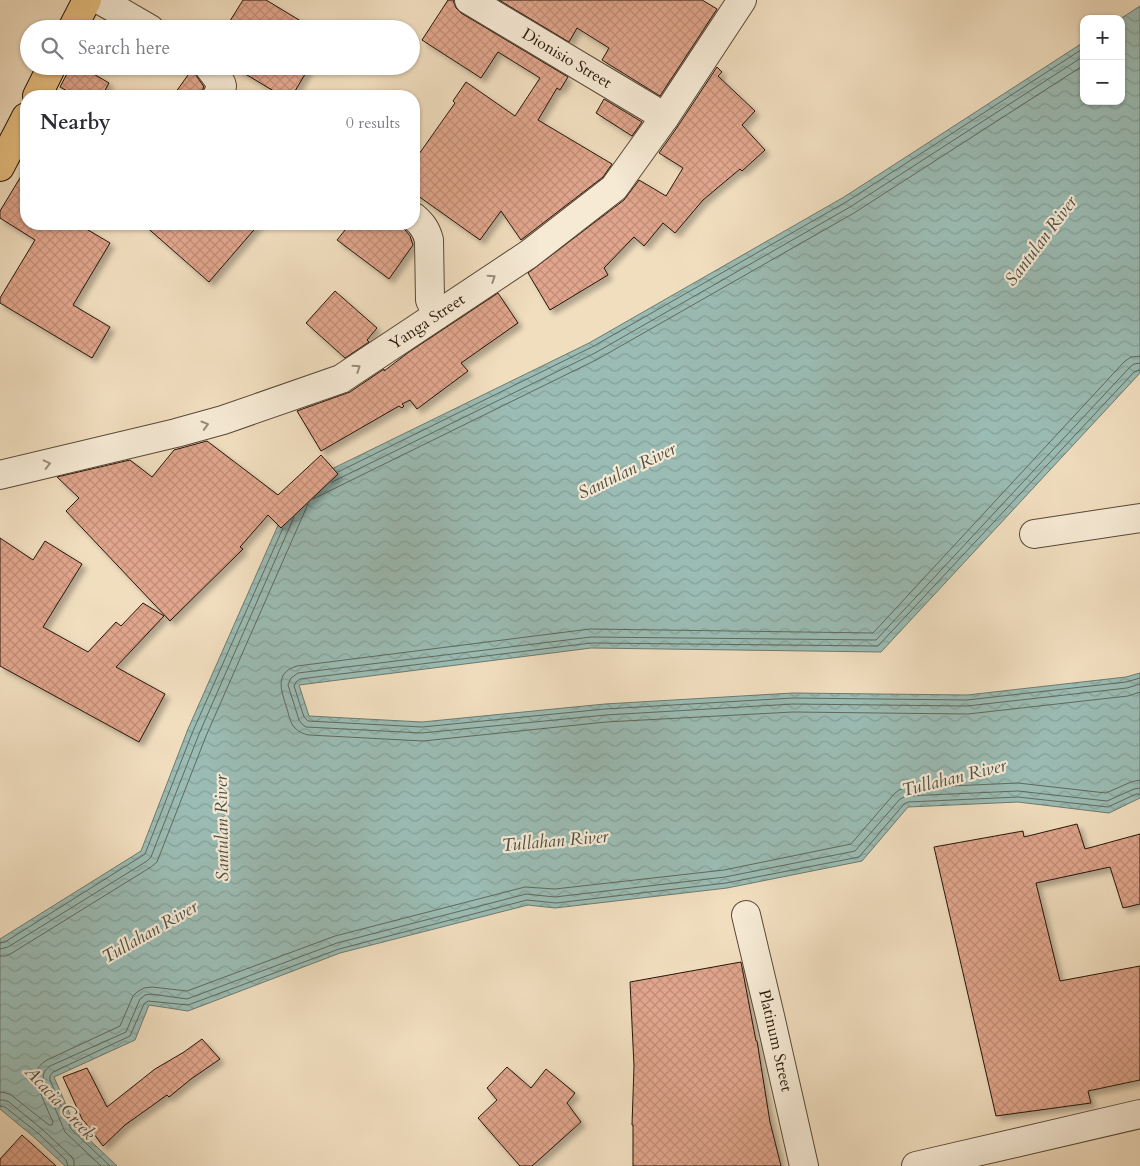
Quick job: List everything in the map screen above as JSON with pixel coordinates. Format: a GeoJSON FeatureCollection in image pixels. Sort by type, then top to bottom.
{"type":"FeatureCollection","features":[{"type":"Feature","properties":{"kind":"main road"},"geometry":{"type":"LineString","coordinates":[[77,20],[87,0]]}},
{"type":"Feature","properties":{"kind":"main road"},"geometry":{"type":"LineString","coordinates":[[40,90],[48,75]]}},
{"type":"Feature","properties":{"kind":"main road"},"geometry":{"type":"LineString","coordinates":[[0,167],[20,129]]}},
{"type":"Feature","properties":{"kind":"street"},"geometry":{"type":"LineString","coordinates":[[100,0],[134,20]]}},
{"type":"Feature","properties":{"kind":"street","name":"Dionisio Street"},"geometry":{"type":"LineString","coordinates":[[470,0],[665,117]]}},
{"type":"Feature","properties":{"kind":"street","name":"Yanga Street"},"geometry":{"type":"LineString","coordinates":[[0,475],[223,420],[341,379],[529,254],[614,188],[665,117],[742,0]]}},
{"type":"Feature","properties":{"kind":"street"},"geometry":{"type":"LineString","coordinates":[[216,75],[222,86],[220,90]]}},
{"type":"Feature","properties":{"kind":"street"},"geometry":{"type":"LineString","coordinates":[[420,222],[426,230],[429,240],[430,300],[437,315]]}},
{"type":"Feature","properties":{"kind":"street"},"geometry":{"type":"LineString","coordinates":[[1034,534],[1140,518]]}},
{"type":"Feature","properties":{"kind":"street","name":"Platinum Street"},"geometry":{"type":"LineString","coordinates":[[746,915],[804,1166]]}},
{"type":"Feature","properties":{"kind":"street"},"geometry":{"type":"LineString","coordinates":[[916,1166],[1140,1114]]}},
{"type":"Feature","properties":{"kind":"water"},"geometry":{"type":"Polygon","coordinates":[[[1140,6],[1140,373],[881,652],[591,648],[299,685],[309,716],[422,722],[605,704],[793,693],[967,695],[1126,677],[1140,673],[1140,798],[1109,813],[1018,802],[908,807],[862,861],[727,888],[555,908],[528,905],[340,953],[188,1011],[149,1005],[135,1040],[54,1077],[75,1126],[117,1166],[65,1166],[0,1109],[0,939],[141,851],[188,729],[295,487],[589,343],[844,197],[1080,45],[1080,105],[1125,105],[1125,16],[1140,6]]]}},
{"type":"Feature","properties":{"kind":"building"},"geometry":{"type":"Polygon","coordinates":[[[243,0],[266,0],[299,20],[231,20],[243,0]]]}},
{"type":"Feature","properties":{"kind":"building"},"geometry":{"type":"Polygon","coordinates":[[[448,0],[453,0],[456,8],[461,13],[568,77],[560,90],[557,88],[538,120],[612,164],[603,177],[521,240],[501,211],[480,240],[420,197],[420,153],[455,103],[453,101],[466,82],[515,116],[540,78],[498,52],[481,78],[422,40],[448,0]]]}},
{"type":"Feature","properties":{"kind":"building"},"geometry":{"type":"Polygon","coordinates":[[[499,0],[702,0],[717,9],[660,96],[602,60],[609,48],[577,28],[569,42],[499,0]]]}},
{"type":"Feature","properties":{"kind":"building"},"geometry":{"type":"Polygon","coordinates":[[[717,67],[722,72],[718,76],[755,111],[742,125],[765,150],[742,171],[740,169],[703,200],[675,233],[663,223],[644,246],[634,237],[604,268],[608,275],[550,310],[528,273],[624,200],[639,180],[666,196],[683,168],[659,153],[717,67]]]}},
{"type":"Feature","properties":{"kind":"building"},"geometry":{"type":"Polygon","coordinates":[[[66,75],[95,75],[109,83],[105,90],[65,90],[60,87],[66,75]]]}},
{"type":"Feature","properties":{"kind":"building"},"geometry":{"type":"Polygon","coordinates":[[[188,75],[196,75],[204,87],[202,90],[177,90],[188,75]]]}},
{"type":"Feature","properties":{"kind":"building"},"geometry":{"type":"Polygon","coordinates":[[[247,75],[305,75],[296,90],[272,90],[247,75]]]}},
{"type":"Feature","properties":{"kind":"building"},"geometry":{"type":"Polygon","coordinates":[[[604,99],[642,122],[632,136],[596,113],[604,99]]]}},
{"type":"Feature","properties":{"kind":"building"},"geometry":{"type":"Polygon","coordinates":[[[20,178],[20,230],[88,230],[110,243],[73,305],[110,327],[92,358],[0,303],[0,298],[35,240],[0,218],[0,211],[20,178]]]}},
{"type":"Feature","properties":{"kind":"building"},"geometry":{"type":"Polygon","coordinates":[[[150,230],[254,230],[209,282],[150,230]]]}},
{"type":"Feature","properties":{"kind":"building"},"geometry":{"type":"Polygon","coordinates":[[[345,230],[405,230],[410,236],[413,245],[389,279],[337,240],[345,230]]]}},
{"type":"Feature","properties":{"kind":"building"},"geometry":{"type":"Polygon","coordinates":[[[335,291],[377,328],[367,340],[369,342],[345,358],[306,323],[335,291]]]}},
{"type":"Feature","properties":{"kind":"building"},"geometry":{"type":"Polygon","coordinates":[[[498,293],[518,323],[461,363],[468,371],[417,409],[410,400],[402,404],[404,406],[402,408],[399,406],[321,451],[297,411],[350,392],[498,293]]]}},
{"type":"Feature","properties":{"kind":"building"},"geometry":{"type":"Polygon","coordinates":[[[207,441],[278,495],[321,455],[338,474],[281,528],[268,515],[240,547],[243,549],[170,621],[66,511],[79,498],[57,477],[130,460],[152,477],[174,450],[207,441]]]}},
{"type":"Feature","properties":{"kind":"building"},"geometry":{"type":"Polygon","coordinates":[[[0,538],[33,560],[45,541],[82,564],[43,627],[88,652],[116,622],[121,626],[143,603],[164,616],[116,667],[165,694],[139,742],[0,666],[0,538]]]}},
{"type":"Feature","properties":{"kind":"building"},"geometry":{"type":"Polygon","coordinates":[[[1077,824],[1085,849],[1140,834],[1140,904],[1123,908],[1110,867],[1036,883],[1060,981],[1140,966],[1140,1080],[1088,1091],[1091,1103],[996,1116],[934,847],[1023,831],[1024,837],[1077,824]]]}},
{"type":"Feature","properties":{"kind":"building"},"geometry":{"type":"Polygon","coordinates":[[[741,962],[757,1041],[770,1122],[781,1166],[633,1166],[634,1066],[630,982],[741,962]]]}},
{"type":"Feature","properties":{"kind":"building"},"geometry":{"type":"Polygon","coordinates":[[[202,1039],[220,1059],[169,1097],[167,1095],[125,1125],[103,1146],[83,1121],[63,1077],[87,1068],[107,1107],[155,1069],[202,1039]]]}},
{"type":"Feature","properties":{"kind":"building"},"geometry":{"type":"Polygon","coordinates":[[[507,1067],[531,1088],[546,1069],[575,1093],[567,1103],[581,1122],[532,1166],[520,1166],[478,1118],[497,1100],[487,1088],[507,1067]]]}},
{"type":"Feature","properties":{"kind":"building"},"geometry":{"type":"Polygon","coordinates":[[[22,1135],[56,1166],[0,1166],[0,1159],[22,1135]]]}},
{"type":"Feature","properties":{"kind":"water label","name":"Santulan River"},"geometry":{"type":"Point","coordinates":[1041,241]}},
{"type":"Feature","properties":{"kind":"water label","name":"Santulan River"},"geometry":{"type":"Point","coordinates":[627,471]}},
{"type":"Feature","properties":{"kind":"water label","name":"Tullahan River"},"geometry":{"type":"Point","coordinates":[954,778]}},
{"type":"Feature","properties":{"kind":"water label","name":"Santulan River"},"geometry":{"type":"Point","coordinates":[222,828]}},
{"type":"Feature","properties":{"kind":"water label","name":"Tullahan River"},"geometry":{"type":"Point","coordinates":[555,841]}},
{"type":"Feature","properties":{"kind":"water label","name":"Tullahan River"},"geometry":{"type":"Point","coordinates":[150,932]}},
{"type":"Feature","properties":{"kind":"water label","name":"Acacia Creek"},"geometry":{"type":"Point","coordinates":[60,1103]}}]}
